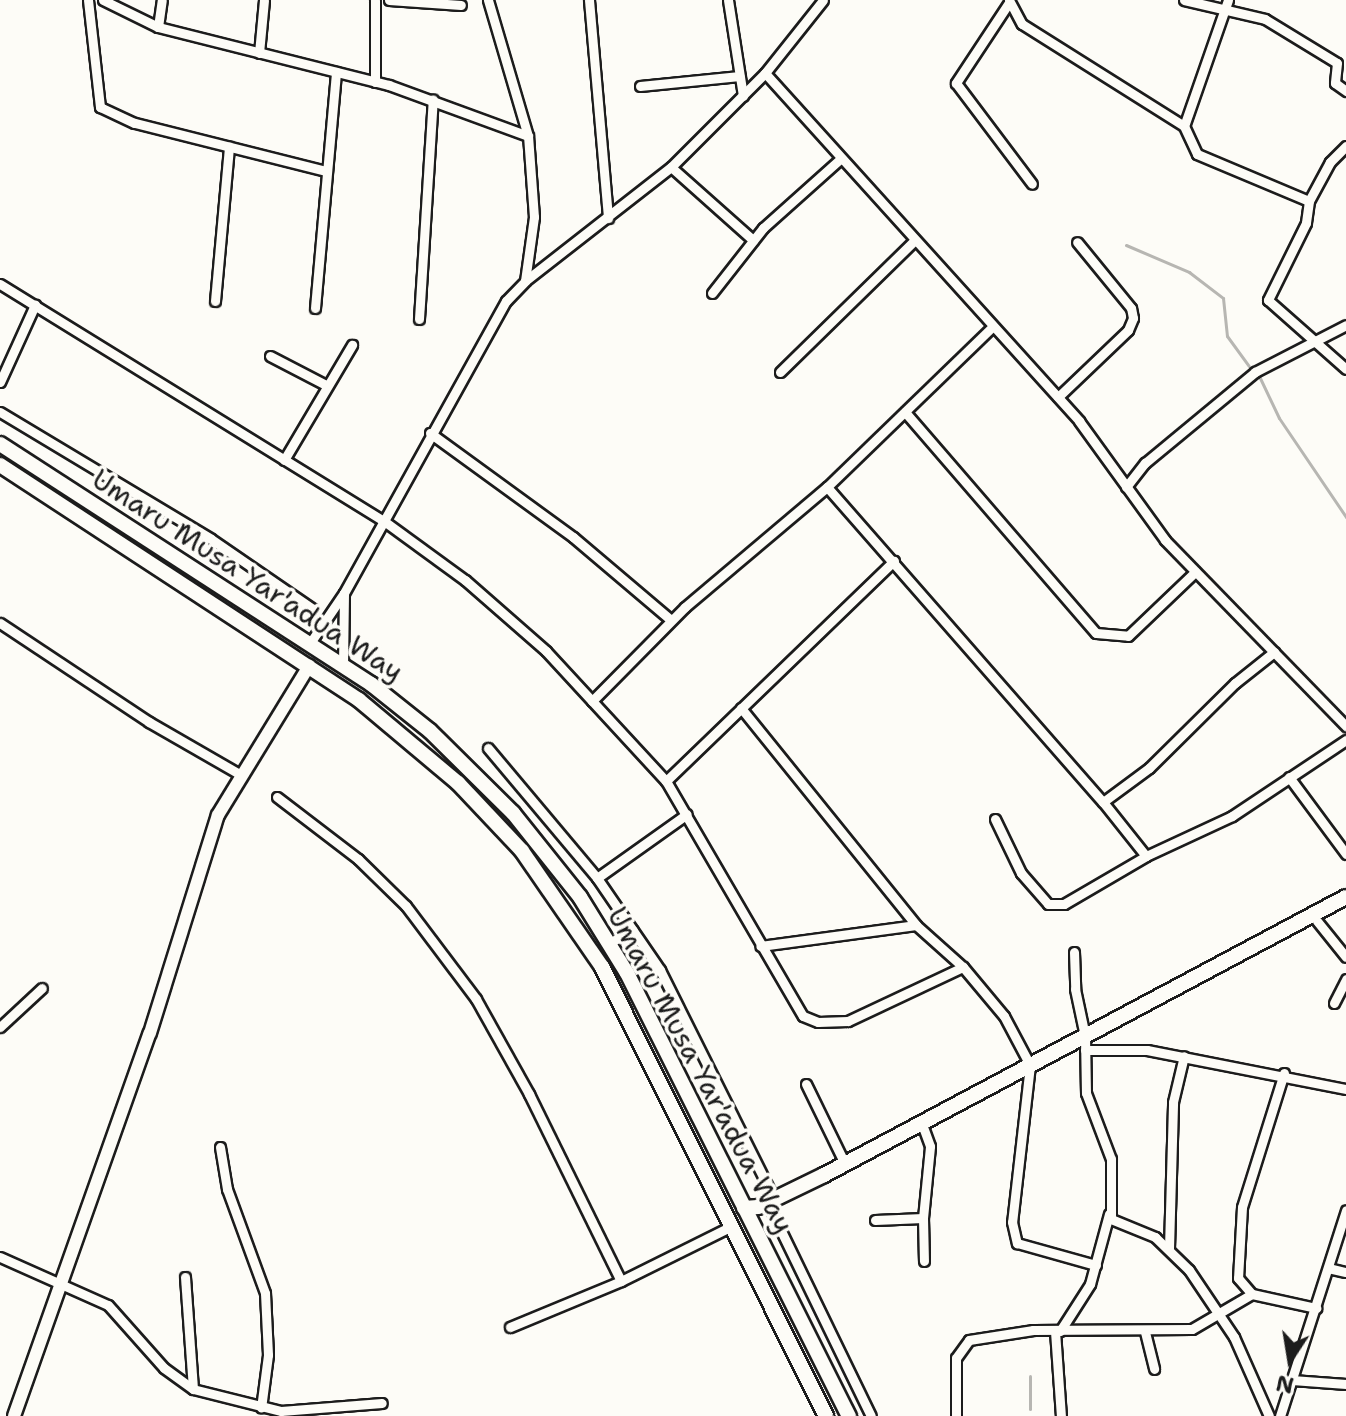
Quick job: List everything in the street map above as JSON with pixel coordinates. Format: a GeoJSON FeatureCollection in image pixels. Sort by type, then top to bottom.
{"type":"FeatureCollection","features":[{"type":"Feature","properties":{"kind":"main road","name":"Umaru Musa Yar'adua Way"},"geometry":{"type":"LineString","coordinates":[[0,444],[343,665],[430,731],[481,779],[541,847],[609,943],[849,1416]]}},
{"type":"Feature","properties":{"kind":"main road","name":"Umaru Musa Yar'adua Way"},"geometry":{"type":"LineString","coordinates":[[0,465],[309,666],[408,739],[522,851],[602,967],[826,1416]]}},
{"type":"Feature","properties":{"kind":"main road"},"geometry":{"type":"LineString","coordinates":[[269,640],[279,624]]}},
{"type":"Feature","properties":{"kind":"main road"},"geometry":{"type":"LineString","coordinates":[[1085,1043],[1346,897]]}},
{"type":"Feature","properties":{"kind":"main road"},"geometry":{"type":"LineString","coordinates":[[748,1215],[1346,906]]}},
{"type":"Feature","properties":{"kind":"main road"},"geometry":{"type":"LineString","coordinates":[[771,1202],[923,1127],[1029,1070]]}},
{"type":"Feature","properties":{"kind":"street"},"geometry":{"type":"LineString","coordinates":[[88,0],[100,107],[135,123],[326,171]]}},
{"type":"Feature","properties":{"kind":"street"},"geometry":{"type":"LineString","coordinates":[[103,0],[158,27],[433,99],[528,136]]}},
{"type":"Feature","properties":{"kind":"street"},"geometry":{"type":"LineString","coordinates":[[158,27],[162,0]]}},
{"type":"Feature","properties":{"kind":"street"},"geometry":{"type":"LineString","coordinates":[[259,53],[264,0]]}},
{"type":"Feature","properties":{"kind":"street"},"geometry":{"type":"LineString","coordinates":[[375,0],[375,82]]}},
{"type":"Feature","properties":{"kind":"street"},"geometry":{"type":"LineString","coordinates":[[389,0],[461,5]]}},
{"type":"Feature","properties":{"kind":"street"},"geometry":{"type":"LineString","coordinates":[[488,0],[528,136],[534,217],[525,281]]}},
{"type":"Feature","properties":{"kind":"street"},"geometry":{"type":"LineString","coordinates":[[589,0],[608,218]]}},
{"type":"Feature","properties":{"kind":"street"},"geometry":{"type":"LineString","coordinates":[[728,0],[743,96]]}},
{"type":"Feature","properties":{"kind":"street"},"geometry":{"type":"LineString","coordinates":[[310,643],[344,593],[385,522],[430,433],[506,301],[525,281],[671,167],[765,73],[823,0]]}},
{"type":"Feature","properties":{"kind":"street"},"geometry":{"type":"LineString","coordinates":[[1184,0],[1227,4],[1265,19],[1337,63],[1335,83],[1346,91]]}},
{"type":"Feature","properties":{"kind":"street"},"geometry":{"type":"LineString","coordinates":[[1032,184],[956,83],[1009,2],[1022,24],[1184,126],[1197,154],[1309,201]]}},
{"type":"Feature","properties":{"kind":"street"},"geometry":{"type":"LineString","coordinates":[[1184,126],[1227,4]]}},
{"type":"Feature","properties":{"kind":"street"},"geometry":{"type":"LineString","coordinates":[[315,308],[336,72]]}},
{"type":"Feature","properties":{"kind":"street"},"geometry":{"type":"LineString","coordinates":[[765,73],[839,160],[1058,397],[1195,572],[1346,726]]}},
{"type":"Feature","properties":{"kind":"street"},"geometry":{"type":"LineString","coordinates":[[640,86],[740,76]]}},
{"type":"Feature","properties":{"kind":"street"},"geometry":{"type":"LineString","coordinates":[[419,319],[433,99]]}},
{"type":"Feature","properties":{"kind":"street"},"geometry":{"type":"LineString","coordinates":[[1346,146],[1330,162],[1309,201],[1306,223],[1268,300],[1311,344],[1346,369]]}},
{"type":"Feature","properties":{"kind":"street"},"geometry":{"type":"LineString","coordinates":[[215,301],[229,147]]}},
{"type":"Feature","properties":{"kind":"street"},"geometry":{"type":"LineString","coordinates":[[712,293],[753,240],[839,160]]}},
{"type":"Feature","properties":{"kind":"street"},"geometry":{"type":"LineString","coordinates":[[671,167],[753,240]]}},
{"type":"Feature","properties":{"kind":"street"},"geometry":{"type":"LineString","coordinates":[[780,372],[914,241]]}},
{"type":"Feature","properties":{"kind":"street"},"geometry":{"type":"LineString","coordinates":[[1058,397],[1128,330],[1133,318],[1131,308],[1077,242]]}},
{"type":"Feature","properties":{"kind":"street"},"geometry":{"type":"LineString","coordinates":[[0,284],[385,522],[465,580],[546,651],[666,781],[803,1016],[818,1022],[848,1021],[963,967]]}},
{"type":"Feature","properties":{"kind":"street"},"geometry":{"type":"LineString","coordinates":[[0,382],[35,305]]}},
{"type":"Feature","properties":{"kind":"street"},"geometry":{"type":"LineString","coordinates":[[1126,487],[1145,463],[1255,372],[1346,325]]}},
{"type":"Feature","properties":{"kind":"street"},"geometry":{"type":"LineString","coordinates":[[592,701],[671,620],[827,487],[993,326]]}},
{"type":"Feature","properties":{"kind":"street"},"geometry":{"type":"LineString","coordinates":[[284,460],[352,345]]}},
{"type":"Feature","properties":{"kind":"street"},"geometry":{"type":"LineString","coordinates":[[270,356],[326,385]]}},
{"type":"Feature","properties":{"kind":"street"},"geometry":{"type":"LineString","coordinates":[[0,412],[211,539],[313,609]]}},
{"type":"Feature","properties":{"kind":"street"},"geometry":{"type":"LineString","coordinates":[[905,412],[1096,633],[1128,636],[1195,572]]}},
{"type":"Feature","properties":{"kind":"street"},"geometry":{"type":"LineString","coordinates":[[430,433],[573,537],[671,620]]}},
{"type":"Feature","properties":{"kind":"street"},"geometry":{"type":"LineString","coordinates":[[827,487],[1103,802],[1146,856]]}},
{"type":"Feature","properties":{"kind":"street"},"geometry":{"type":"LineString","coordinates":[[666,781],[894,561]]}},
{"type":"Feature","properties":{"kind":"street"},"geometry":{"type":"LineString","coordinates":[[343,665],[344,593]]}},
{"type":"Feature","properties":{"kind":"street"},"geometry":{"type":"LineString","coordinates":[[0,623],[149,722],[241,775]]}},
{"type":"Feature","properties":{"kind":"street"},"geometry":{"type":"LineString","coordinates":[[1103,802],[1149,768],[1274,652]]}},
{"type":"Feature","properties":{"kind":"street"},"geometry":{"type":"LineString","coordinates":[[14,1416],[150,1033],[218,815],[309,666]]}},
{"type":"Feature","properties":{"kind":"street"},"geometry":{"type":"LineString","coordinates":[[741,708],[916,925],[963,967],[1004,1016],[1029,1070],[1012,1222],[1014,1238],[1028,1248],[1096,1265]]}},
{"type":"Feature","properties":{"kind":"street"},"geometry":{"type":"LineString","coordinates":[[995,819],[1021,873],[1048,904],[1084,895],[1146,856],[1232,816],[1346,740]]}},
{"type":"Feature","properties":{"kind":"street"},"geometry":{"type":"LineString","coordinates":[[488,748],[597,878],[660,970],[871,1416]]}},
{"type":"Feature","properties":{"kind":"street"},"geometry":{"type":"LineString","coordinates":[[1289,777],[1346,854]]}},
{"type":"Feature","properties":{"kind":"street"},"geometry":{"type":"LineString","coordinates":[[277,797],[358,859],[406,906],[476,999],[529,1094],[621,1281]]}},
{"type":"Feature","properties":{"kind":"street"},"geometry":{"type":"LineString","coordinates":[[597,878],[687,814]]}},
{"type":"Feature","properties":{"kind":"street"},"geometry":{"type":"LineString","coordinates":[[1317,921],[1346,957]]}},
{"type":"Feature","properties":{"kind":"street"},"geometry":{"type":"LineString","coordinates":[[760,946],[916,925]]}},
{"type":"Feature","properties":{"kind":"street"},"geometry":{"type":"LineString","coordinates":[[609,943],[633,930]]}},
{"type":"Feature","properties":{"kind":"street"},"geometry":{"type":"LineString","coordinates":[[1061,1416],[1057,1331],[1085,1295],[1110,1211],[1111,1159],[1090,1112],[1085,1043],[1075,989],[1074,952]]}},
{"type":"Feature","properties":{"kind":"street"},"geometry":{"type":"LineString","coordinates":[[1334,1003],[1346,979]]}},
{"type":"Feature","properties":{"kind":"street"},"geometry":{"type":"LineString","coordinates":[[0,1027],[42,988]]}},
{"type":"Feature","properties":{"kind":"street"},"geometry":{"type":"LineString","coordinates":[[1085,1043],[1284,1073],[1346,1089]]}},
{"type":"Feature","properties":{"kind":"street"},"geometry":{"type":"LineString","coordinates":[[1169,1248],[1173,1102],[1184,1056]]}},
{"type":"Feature","properties":{"kind":"street"},"geometry":{"type":"LineString","coordinates":[[1284,1073],[1242,1207],[1238,1278],[1252,1294],[1316,1308]]}},
{"type":"Feature","properties":{"kind":"street"},"geometry":{"type":"LineString","coordinates":[[806,1084],[845,1164]]}},
{"type":"Feature","properties":{"kind":"street"},"geometry":{"type":"LineString","coordinates":[[923,1127],[930,1146],[923,1218],[924,1261]]}},
{"type":"Feature","properties":{"kind":"street"},"geometry":{"type":"LineString","coordinates":[[220,1147],[227,1189],[265,1293],[268,1355],[261,1408]]}},
{"type":"Feature","properties":{"kind":"street"},"geometry":{"type":"LineString","coordinates":[[1276,1415],[1292,1380],[1346,1210]]}},
{"type":"Feature","properties":{"kind":"street"},"geometry":{"type":"LineString","coordinates":[[1110,1211],[1115,1223],[1169,1248],[1221,1316],[1276,1415]]}},
{"type":"Feature","properties":{"kind":"street"},"geometry":{"type":"LineString","coordinates":[[875,1220],[923,1218]]}},
{"type":"Feature","properties":{"kind":"street"},"geometry":{"type":"LineString","coordinates":[[510,1327],[621,1281],[732,1226]]}},
{"type":"Feature","properties":{"kind":"street"},"geometry":{"type":"LineString","coordinates":[[1,1258],[108,1305],[164,1368],[193,1389],[261,1408],[300,1414],[382,1403]]}},
{"type":"Feature","properties":{"kind":"street"},"geometry":{"type":"LineString","coordinates":[[1328,1268],[1346,1272]]}},
{"type":"Feature","properties":{"kind":"street"},"geometry":{"type":"LineString","coordinates":[[185,1277],[193,1389]]}},
{"type":"Feature","properties":{"kind":"street"},"geometry":{"type":"LineString","coordinates":[[956,1416],[956,1358],[969,1340],[1002,1332],[1192,1329],[1221,1316],[1252,1294]]}},
{"type":"Feature","properties":{"kind":"street"},"geometry":{"type":"LineString","coordinates":[[1145,1332],[1154,1369]]}},
{"type":"Feature","properties":{"kind":"street"},"geometry":{"type":"LineString","coordinates":[[1292,1380],[1346,1384]]}},
{"type":"Feature","properties":{"kind":"waterway"},"geometry":{"type":"LineString","coordinates":[[1126,245],[1189,272],[1223,298],[1227,336],[1249,366]]}},
{"type":"Feature","properties":{"kind":"waterway"},"geometry":{"type":"LineString","coordinates":[[1260,378],[1279,418],[1346,517]]}},
{"type":"Feature","properties":{"kind":"waterway"},"geometry":{"type":"LineString","coordinates":[[1030,1376],[1030,1409]]}}]}
